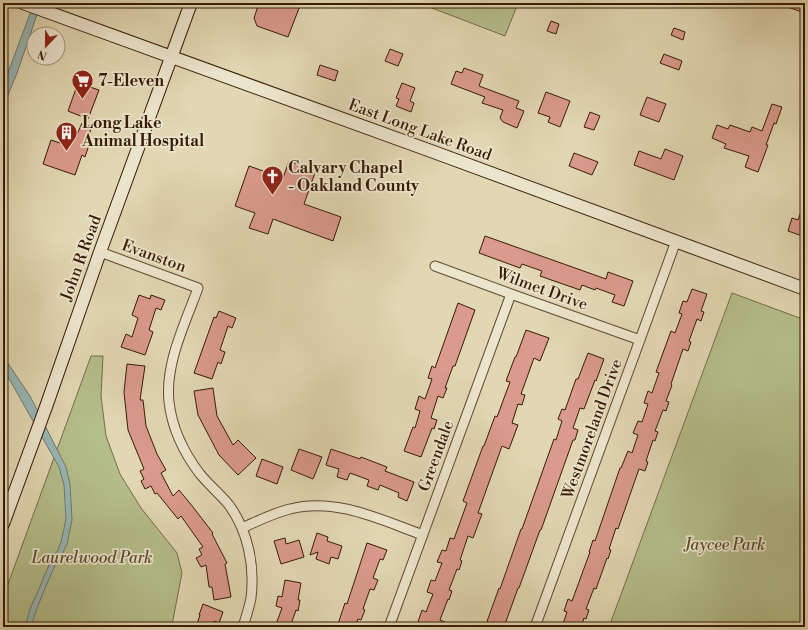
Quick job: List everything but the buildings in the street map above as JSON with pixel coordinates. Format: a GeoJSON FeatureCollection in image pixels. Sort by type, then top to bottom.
{"type":"FeatureCollection","features":[{"type":"Feature","properties":{"kind":"main road","name":"East Long Lake Road"},"geometry":{"type":"LineString","coordinates":[[23,3],[805,289]]}},
{"type":"Feature","properties":{"kind":"main road","name":"John R Road"},"geometry":{"type":"LineString","coordinates":[[3,524],[191,3]]}},
{"type":"Feature","properties":{"kind":"street","name":"Westmoreland Drive"},"geometry":{"type":"LineString","coordinates":[[535,627],[676,241]]}},
{"type":"Feature","properties":{"kind":"street","name":"Evanston"},"geometry":{"type":"LineString","coordinates":[[100,252],[198,288],[172,359],[168,385],[170,408],[174,424],[185,452],[200,474],[228,505],[242,528]]}},
{"type":"Feature","properties":{"kind":"street","name":"Wilmet Drive"},"geometry":{"type":"LineString","coordinates":[[435,266],[640,340]]}},
{"type":"Feature","properties":{"kind":"street","name":"Greendale"},"geometry":{"type":"LineString","coordinates":[[389,627],[511,294]]}},
{"type":"Feature","properties":{"kind":"street"},"geometry":{"type":"LineString","coordinates":[[243,627],[251,597],[252,570],[250,552],[242,528],[265,517],[292,508],[304,506],[331,506],[357,511],[423,535]]}},
{"type":"Feature","properties":{"kind":"green space"},"geometry":{"type":"Polygon","coordinates":[[[419,3],[518,3],[505,36],[419,3]]]}},
{"type":"Feature","properties":{"kind":"green space","name":"Jaycee Park"},"geometry":{"type":"Polygon","coordinates":[[[732,293],[805,320],[805,627],[609,627],[732,293]]]}},
{"type":"Feature","properties":{"kind":"green space","name":"Laurelwood Park"},"geometry":{"type":"Polygon","coordinates":[[[91,356],[103,356],[101,396],[106,436],[120,474],[141,508],[177,553],[182,573],[171,627],[3,627],[3,598],[91,356]]]}},
{"type":"Feature","properties":{"kind":"water"},"geometry":{"type":"Polygon","coordinates":[[[34,3],[41,3],[33,26],[26,26],[26,47],[3,107],[3,86],[34,3]]]}},
{"type":"Feature","properties":{"kind":"water"},"geometry":{"type":"Polygon","coordinates":[[[3,356],[30,396],[66,467],[70,484],[72,520],[67,544],[57,561],[43,593],[31,627],[25,627],[30,609],[52,558],[58,550],[61,542],[66,519],[64,485],[59,467],[3,368],[3,356]]]}},
{"type":"Feature","properties":{"kind":"place","name":"7-Eleven"},"geometry":{"type":"Point","coordinates":[83,100]}},
{"type":"Feature","properties":{"kind":"place","name":"Long Lake Animal Hospital"},"geometry":{"type":"Point","coordinates":[67,152]}},
{"type":"Feature","properties":{"kind":"place","name":"Calvary Chapel - Oakland County"},"geometry":{"type":"Point","coordinates":[272,196]}}]}
